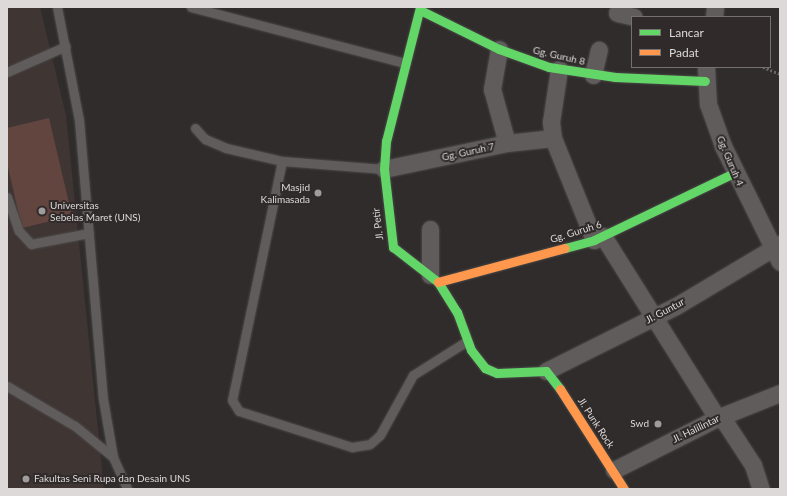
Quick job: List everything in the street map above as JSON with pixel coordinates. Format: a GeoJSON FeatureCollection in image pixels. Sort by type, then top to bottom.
{"type":"FeatureCollection","features":[{"type":"Feature","properties":{"kind":"street","name":"Jl. Petir"},"geometry":{"type":"LineString","coordinates":[[420,8],[391,117],[384,169],[393,247],[434,278],[457,312],[468,341],[485,368],[497,373],[546,371]]}},
{"type":"Feature","properties":{"kind":"street","name":"Gg. Guruh 8"},"geometry":{"type":"LineString","coordinates":[[420,8],[498,48],[559,69],[593,75],[705,74]]}},
{"type":"Feature","properties":{"kind":"street"},"geometry":{"type":"LineString","coordinates":[[617,13],[631,16]]}},
{"type":"Feature","properties":{"kind":"street"},"geometry":{"type":"LineString","coordinates":[[498,48],[492,89],[507,143]]}},
{"type":"Feature","properties":{"kind":"street"},"geometry":{"type":"LineString","coordinates":[[593,75],[600,50]]}},
{"type":"Feature","properties":{"kind":"street"},"geometry":{"type":"LineString","coordinates":[[559,69],[551,122],[553,138],[599,238],[753,465],[762,489]]}},
{"type":"Feature","properties":{"kind":"street","name":"Gg. Guruh 4"},"geometry":{"type":"LineString","coordinates":[[705,74],[712,115],[734,173],[778,252]]}},
{"type":"Feature","properties":{"kind":"street","name":"Gg. Guruh 7"},"geometry":{"type":"LineString","coordinates":[[384,169],[507,143],[553,138]]}},
{"type":"Feature","properties":{"kind":"street","name":"Gg. Guruh 6"},"geometry":{"type":"LineString","coordinates":[[434,278],[599,238],[734,173]]}},
{"type":"Feature","properties":{"kind":"street"},"geometry":{"type":"LineString","coordinates":[[430,229],[434,278]]}},
{"type":"Feature","properties":{"kind":"street","name":"Jl. Guntur"},"geometry":{"type":"LineString","coordinates":[[546,371],[653,318],[778,252]]}},
{"type":"Feature","properties":{"kind":"street","name":"Jl. Punk Rock"},"geometry":{"type":"LineString","coordinates":[[546,371],[614,470],[624,489]]}},
{"type":"Feature","properties":{"kind":"street","name":"Jl. Halilintar"},"geometry":{"type":"LineString","coordinates":[[614,470],[719,417],[780,393]]}},
{"type":"Feature","properties":{"kind":"lane"},"geometry":{"type":"LineString","coordinates":[[56,7],[66,46],[80,120],[103,399],[113,457],[127,489]]}},
{"type":"Feature","properties":{"kind":"lane"},"geometry":{"type":"LineString","coordinates":[[191,7],[405,62]]}},
{"type":"Feature","properties":{"kind":"lane"},"geometry":{"type":"LineString","coordinates":[[7,72],[66,46]]}},
{"type":"Feature","properties":{"kind":"lane"},"geometry":{"type":"LineString","coordinates":[[195,128],[205,139],[226,148],[282,161],[384,169]]}},
{"type":"Feature","properties":{"kind":"lane"},"geometry":{"type":"LineString","coordinates":[[282,161],[232,400],[239,411],[352,447],[370,444],[380,435],[413,375],[468,341]]}},
{"type":"Feature","properties":{"kind":"lane"},"geometry":{"type":"LineString","coordinates":[[7,197],[19,231],[31,244],[90,233]]}},
{"type":"Feature","properties":{"kind":"lane"},"geometry":{"type":"LineString","coordinates":[[7,386],[75,426],[113,457]]}},
{"type":"Feature","properties":{"kind":"path"},"geometry":{"type":"LineString","coordinates":[[765,68],[780,74]]}},
{"type":"Feature","properties":{"kind":"shaded area","name":"Universitas Sebelas Maret (UNS)"},"geometry":{"type":"Polygon","coordinates":[[[7,7],[40,7],[66,115],[104,489],[7,489],[7,7]]]}},
{"type":"Feature","properties":{"kind":"shaded area"},"geometry":{"type":"Polygon","coordinates":[[[49,118],[72,216],[22,228],[7,163],[7,128],[49,118]]]}},
{"type":"Feature","properties":{"kind":"traffic: fast"},"geometry":{"type":"LineString","coordinates":[[420,7],[386,141],[384,169],[393,247],[438,282],[457,312],[471,350],[485,368],[497,373],[546,371],[560,389]]}},
{"type":"Feature","properties":{"kind":"traffic: fast"},"geometry":{"type":"LineString","coordinates":[[420,10],[499,49],[549,67],[615,77],[705,81]]}},
{"type":"Feature","properties":{"kind":"traffic: fast"},"geometry":{"type":"LineString","coordinates":[[565,248],[594,240],[734,173]]}},
{"type":"Feature","properties":{"kind":"traffic: slow"},"geometry":{"type":"LineString","coordinates":[[438,282],[565,248]]}},
{"type":"Feature","properties":{"kind":"traffic: slow"},"geometry":{"type":"LineString","coordinates":[[560,389],[624,489]]}},
{"type":"Feature","properties":{"kind":"place","name":"Masjid Kalimasada"},"geometry":{"type":"Point","coordinates":[318,193]}},
{"type":"Feature","properties":{"kind":"place","name":"Universitas Sebelas Maret (UNS)"},"geometry":{"type":"Point","coordinates":[42,211]}},
{"type":"Feature","properties":{"kind":"place","name":"Swd"},"geometry":{"type":"Point","coordinates":[658,424]}},
{"type":"Feature","properties":{"kind":"place","name":"Fakultas Seni Rupa dan Desain UNS"},"geometry":{"type":"Point","coordinates":[26,479]}}]}
